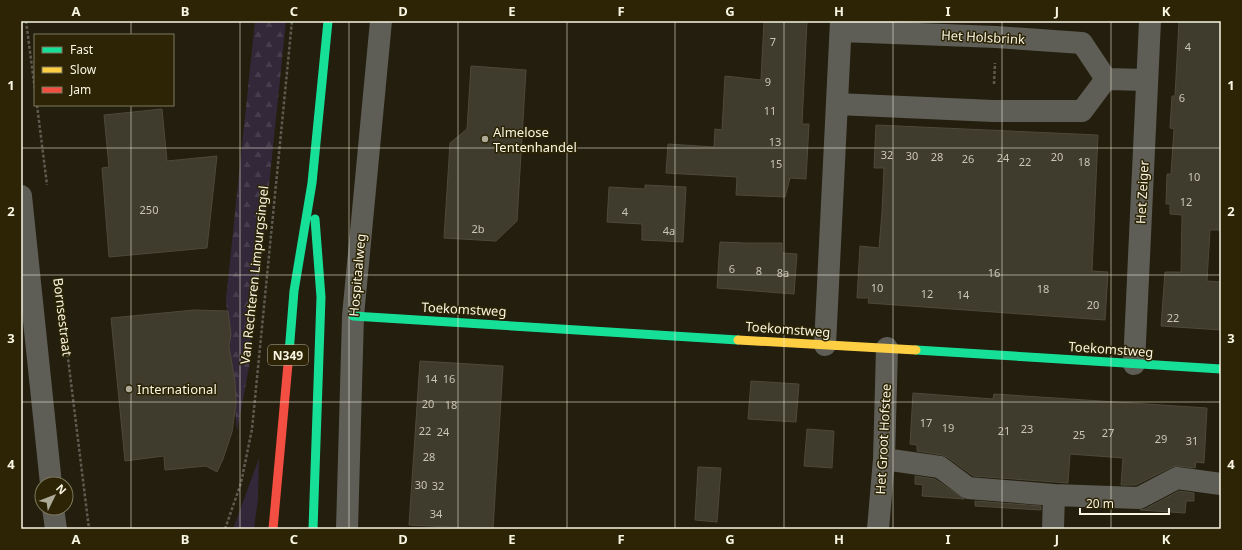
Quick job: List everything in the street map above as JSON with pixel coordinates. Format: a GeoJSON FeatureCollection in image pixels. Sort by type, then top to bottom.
{"type":"FeatureCollection","features":[{"type":"Feature","properties":{"kind":"street","name":"N349"},"geometry":{"type":"LineString","coordinates":[[273,529],[294,291],[312,183],[328,21]]}},
{"type":"Feature","properties":{"kind":"street","name":"Hospitaalweg"},"geometry":{"type":"LineString","coordinates":[[347,529],[353,316],[381,21]]}},
{"type":"Feature","properties":{"kind":"street","name":"Het Zeiger"},"geometry":{"type":"LineString","coordinates":[[1134,364],[1150,21]]}},
{"type":"Feature","properties":{"kind":"street","name":"Het Holsbrink"},"geometry":{"type":"LineString","coordinates":[[825,345],[841,26],[1082,43],[1106,79]]}},
{"type":"Feature","properties":{"kind":"street"},"geometry":{"type":"LineString","coordinates":[[837,104],[993,111],[1082,111],[1106,79],[1147,80]]}},
{"type":"Feature","properties":{"kind":"street","name":"N349"},"geometry":{"type":"LineString","coordinates":[[312,183],[321,297],[313,529]]}},
{"type":"Feature","properties":{"kind":"street"},"geometry":{"type":"LineString","coordinates":[[21,196],[50,476]]}},
{"type":"Feature","properties":{"kind":"street","name":"Toekomstweg"},"geometry":{"type":"LineString","coordinates":[[353,316],[1221,369]]}},
{"type":"Feature","properties":{"kind":"street","name":"Het Groot Hofstee"},"geometry":{"type":"LineString","coordinates":[[878,529],[884,459],[887,348]]}},
{"type":"Feature","properties":{"kind":"street"},"geometry":{"type":"LineString","coordinates":[[884,459],[940,467],[968,488],[1054,495],[1139,498],[1177,478],[1221,484]]}},
{"type":"Feature","properties":{"kind":"street"},"geometry":{"type":"LineString","coordinates":[[1053,529],[1054,495]]}},
{"type":"Feature","properties":{"kind":"street"},"geometry":{"type":"LineString","coordinates":[[55,516],[56,529]]}},
{"type":"Feature","properties":{"kind":"path"},"geometry":{"type":"LineString","coordinates":[[26,21],[34,82]]}},
{"type":"Feature","properties":{"kind":"path","name":"Van Rechteren Limpurgsingel"},"geometry":{"type":"LineString","coordinates":[[226,529],[241,483],[252,429],[292,21]]}},
{"type":"Feature","properties":{"kind":"path"},"geometry":{"type":"LineString","coordinates":[[993,111],[996,37]]}},
{"type":"Feature","properties":{"kind":"path"},"geometry":{"type":"LineString","coordinates":[[37,106],[48,191]]}},
{"type":"Feature","properties":{"kind":"path","name":"Bornsestraat"},"geometry":{"type":"LineString","coordinates":[[58,278],[89,529]]}},
{"type":"Feature","properties":{"kind":"green space"},"geometry":{"type":"Polygon","coordinates":[[[255,21],[286,21],[261,263],[252,319],[250,362],[237,431],[226,299],[255,21]]]}},
{"type":"Feature","properties":{"kind":"green space"},"geometry":{"type":"Polygon","coordinates":[[[259,458],[258,499],[254,529],[233,529],[259,458]]]}},
{"type":"Feature","properties":{"kind":"building"},"geometry":{"type":"Polygon","coordinates":[[[764,21],[807,21],[802,124],[809,124],[806,179],[790,178],[785,197],[736,195],[737,177],[666,173],[668,144],[714,147],[715,129],[722,130],[725,76],[761,80],[764,21]]]}},
{"type":"Feature","properties":{"kind":"building"},"geometry":{"type":"Polygon","coordinates":[[[1179,21],[1221,21],[1221,230],[1210,230],[1207,281],[1221,282],[1221,330],[1161,326],[1165,272],[1181,272],[1182,215],[1170,214],[1170,204],[1166,204],[1167,174],[1171,174],[1174,129],[1170,128],[1172,96],[1175,96],[1179,21]]]}},
{"type":"Feature","properties":{"kind":"building"},"geometry":{"type":"Polygon","coordinates":[[[471,66],[526,70],[517,221],[496,241],[444,238],[450,143],[467,129],[471,66]]]}},
{"type":"Feature","properties":{"kind":"building"},"geometry":{"type":"Polygon","coordinates":[[[162,109],[167,161],[217,156],[207,248],[109,257],[102,168],[109,167],[104,115],[162,109]]]}},
{"type":"Feature","properties":{"kind":"building"},"geometry":{"type":"Polygon","coordinates":[[[876,125],[1098,135],[1092,271],[1108,272],[1105,320],[868,303],[869,298],[857,298],[860,246],[879,248],[884,168],[874,168],[876,125]]]}},
{"type":"Feature","properties":{"kind":"building"},"geometry":{"type":"Polygon","coordinates":[[[645,185],[686,187],[683,242],[642,240],[642,224],[607,222],[609,187],[645,189],[645,185]]]}},
{"type":"Feature","properties":{"kind":"building"},"geometry":{"type":"Polygon","coordinates":[[[720,242],[782,243],[782,253],[797,254],[794,294],[717,288],[720,242]]]}},
{"type":"Feature","properties":{"kind":"building"},"geometry":{"type":"Polygon","coordinates":[[[194,310],[228,311],[231,334],[229,346],[235,382],[236,404],[232,432],[223,459],[217,472],[206,466],[165,470],[164,456],[125,461],[111,318],[194,310]]]}},
{"type":"Feature","properties":{"kind":"building"},"geometry":{"type":"Polygon","coordinates":[[[420,361],[503,366],[493,529],[409,525],[420,361]]]}},
{"type":"Feature","properties":{"kind":"building"},"geometry":{"type":"Polygon","coordinates":[[[751,381],[799,384],[796,422],[748,419],[751,381]]]}},
{"type":"Feature","properties":{"kind":"building"},"geometry":{"type":"Polygon","coordinates":[[[913,393],[993,399],[994,394],[1207,408],[1204,463],[1196,462],[1195,468],[1179,466],[1172,467],[1136,485],[1121,485],[1123,458],[1070,454],[1068,483],[973,476],[947,457],[917,451],[917,445],[910,444],[913,393]]]}},
{"type":"Feature","properties":{"kind":"building"},"geometry":{"type":"Polygon","coordinates":[[[807,429],[834,431],[832,468],[804,466],[807,429]]]}},
{"type":"Feature","properties":{"kind":"building"},"geometry":{"type":"Polygon","coordinates":[[[698,467],[721,468],[717,522],[695,520],[698,467]]]}},
{"type":"Feature","properties":{"kind":"building"},"geometry":{"type":"Polygon","coordinates":[[[915,476],[935,479],[964,499],[922,496],[923,485],[915,484],[915,476]]]}},
{"type":"Feature","properties":{"kind":"building"},"geometry":{"type":"Polygon","coordinates":[[[1179,491],[1194,493],[1194,501],[1186,501],[1185,513],[1140,510],[1145,509],[1179,491]]]}},
{"type":"Feature","properties":{"kind":"building"},"geometry":{"type":"Polygon","coordinates":[[[975,501],[1041,506],[1041,510],[975,506],[975,501]]]}},
{"type":"Feature","properties":{"kind":"traffic: fast"},"geometry":{"type":"LineString","coordinates":[[289,353],[294,291],[312,183],[328,21]]}},
{"type":"Feature","properties":{"kind":"traffic: fast"},"geometry":{"type":"LineString","coordinates":[[313,529],[321,297],[315,219]]}},
{"type":"Feature","properties":{"kind":"traffic: fast"},"geometry":{"type":"LineString","coordinates":[[353,316],[738,340]]}},
{"type":"Feature","properties":{"kind":"traffic: fast"},"geometry":{"type":"LineString","coordinates":[[916,350],[1221,369]]}},
{"type":"Feature","properties":{"kind":"traffic: slow"},"geometry":{"type":"LineString","coordinates":[[738,340],[916,350]]}},
{"type":"Feature","properties":{"kind":"traffic: jam"},"geometry":{"type":"LineString","coordinates":[[273,529],[289,353]]}},
{"type":"Feature","properties":{"kind":"place","name":"Almelose Tentenhandel"},"geometry":{"type":"Point","coordinates":[485,139]}},
{"type":"Feature","properties":{"kind":"place","name":"International"},"geometry":{"type":"Point","coordinates":[129,389]}}]}
